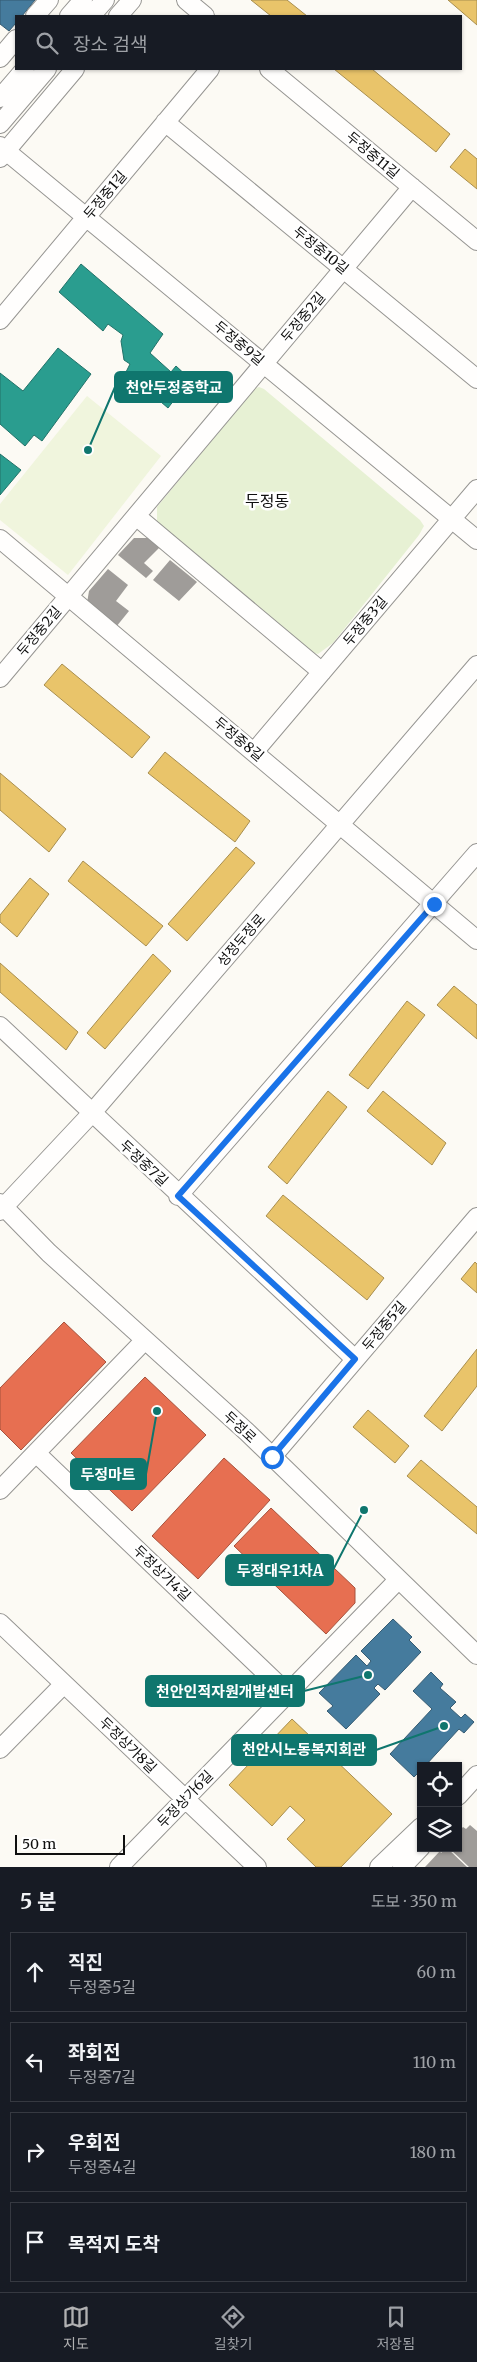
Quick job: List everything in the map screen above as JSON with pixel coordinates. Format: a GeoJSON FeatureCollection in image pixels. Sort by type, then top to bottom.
{"type":"FeatureCollection","features":[{"type":"Feature","properties":{"kind":"street"},"geometry":{"type":"LineString","coordinates":[[37,15],[49,0]]}},
{"type":"Feature","properties":{"kind":"street"},"geometry":{"type":"LineString","coordinates":[[70,15],[83,0]]}},
{"type":"Feature","properties":{"kind":"street"},"geometry":{"type":"LineString","coordinates":[[92,15],[105,0]]}},
{"type":"Feature","properties":{"kind":"street"},"geometry":{"type":"LineString","coordinates":[[119,15],[132,0]]}},
{"type":"Feature","properties":{"kind":"street"},"geometry":{"type":"LineString","coordinates":[[186,0],[204,15]]}},
{"type":"Feature","properties":{"kind":"street"},"geometry":{"type":"LineString","coordinates":[[0,58],[15,40]]}},
{"type":"Feature","properties":{"kind":"street"},"geometry":{"type":"LineString","coordinates":[[0,98],[24,70]]}},
{"type":"Feature","properties":{"kind":"street"},"geometry":{"type":"LineString","coordinates":[[0,124],[46,70]]}},
{"type":"Feature","properties":{"kind":"street"},"geometry":{"type":"LineString","coordinates":[[2,152],[74,70]]}},
{"type":"Feature","properties":{"kind":"street","name":"두정중1길"},"geometry":{"type":"LineString","coordinates":[[0,320],[209,70]]}},
{"type":"Feature","properties":{"kind":"street","name":"두정중11길"},"geometry":{"type":"LineString","coordinates":[[270,70],[477,241]]}},
{"type":"Feature","properties":{"kind":"street","name":"두정중10길"},"geometry":{"type":"LineString","coordinates":[[165,122],[477,379]]}},
{"type":"Feature","properties":{"kind":"street","name":"두정중9길"},"geometry":{"type":"LineString","coordinates":[[2,152],[86,217],[477,540]]}},
{"type":"Feature","properties":{"kind":"street","name":"두정중2길"},"geometry":{"type":"LineString","coordinates":[[0,678],[412,187]]}},
{"type":"Feature","properties":{"kind":"street","name":"두정중3길"},"geometry":{"type":"LineString","coordinates":[[254,752],[477,489]]}},
{"type":"Feature","properties":{"kind":"street"},"geometry":{"type":"LineString","coordinates":[[136,516],[322,672]]}},
{"type":"Feature","properties":{"kind":"street","name":"두정중8길"},"geometry":{"type":"LineString","coordinates":[[0,539],[477,940]]}},
{"type":"Feature","properties":{"kind":"street","name":"성정두정로"},"geometry":{"type":"LineString","coordinates":[[1,1207],[91,1114],[477,665]]}},
{"type":"Feature","properties":{"kind":"street"},"geometry":{"type":"LineString","coordinates":[[178,1196],[477,853]]}},
{"type":"Feature","properties":{"kind":"street","name":"두정중7길"},"geometry":{"type":"LineString","coordinates":[[0,1026],[178,1196],[355,1359]]}},
{"type":"Feature","properties":{"kind":"street","name":"두정로"},"geometry":{"type":"LineString","coordinates":[[1,1207],[144,1341],[272,1457],[477,1655]]}},
{"type":"Feature","properties":{"kind":"street","name":"두정중5길"},"geometry":{"type":"LineString","coordinates":[[272,1457],[477,1217]]}},
{"type":"Feature","properties":{"kind":"street"},"geometry":{"type":"LineString","coordinates":[[0,1490],[144,1341]]}},
{"type":"Feature","properties":{"kind":"street","name":"두정상가4길"},"geometry":{"type":"LineString","coordinates":[[36,1453],[288,1693]]}},
{"type":"Feature","properties":{"kind":"street","name":"두정상가6길"},"geometry":{"type":"LineString","coordinates":[[119,1867],[398,1580]]}},
{"type":"Feature","properties":{"kind":"street","name":"두정상가8길"},"geometry":{"type":"LineString","coordinates":[[0,1623],[257,1867]]}},
{"type":"Feature","properties":{"kind":"street"},"geometry":{"type":"LineString","coordinates":[[0,1749],[64,1684]]}},
{"type":"Feature","properties":{"kind":"street"},"geometry":{"type":"LineString","coordinates":[[462,1792],[477,1775]]}},
{"type":"Feature","properties":{"kind":"street"},"geometry":{"type":"LineString","coordinates":[[380,1867],[417,1831]]}},
{"type":"Feature","properties":{"kind":"street"},"geometry":{"type":"LineString","coordinates":[[402,1867],[417,1851]]}},
{"type":"Feature","properties":{"kind":"green space"},"geometry":{"type":"Polygon","coordinates":[[[259,387],[264,389],[420,520],[424,526],[419,535],[333,643],[318,654],[311,652],[157,524],[157,507],[254,389],[259,387]]]}},
{"type":"Feature","properties":{"kind":"green space"},"geometry":{"type":"Polygon","coordinates":[[[87,396],[161,456],[68,575],[0,520],[0,504],[87,396]]]}},
{"type":"Feature","properties":{"kind":"building: 주거"},"geometry":{"type":"Polygon","coordinates":[[[251,0],[287,0],[306,15],[270,15],[251,0]]]}},
{"type":"Feature","properties":{"kind":"building: 주거"},"geometry":{"type":"Polygon","coordinates":[[[448,0],[477,0],[477,25],[448,0]]]}},
{"type":"Feature","properties":{"kind":"building: 주거"},"geometry":{"type":"Polygon","coordinates":[[[335,70],[373,70],[450,134],[436,152],[335,70]]]}},
{"type":"Feature","properties":{"kind":"building: 주거"},"geometry":{"type":"Polygon","coordinates":[[[465,149],[477,159],[477,189],[450,167],[465,149]]]}},
{"type":"Feature","properties":{"kind":"building: 주거"},"geometry":{"type":"Polygon","coordinates":[[[62,664],[150,737],[132,758],[44,685],[62,664]]]}},
{"type":"Feature","properties":{"kind":"building: 주거"},"geometry":{"type":"Polygon","coordinates":[[[165,752],[250,821],[235,842],[148,773],[165,752]]]}},
{"type":"Feature","properties":{"kind":"building: 주거"},"geometry":{"type":"Polygon","coordinates":[[[0,773],[66,829],[49,852],[0,810],[0,773]]]}},
{"type":"Feature","properties":{"kind":"building: 주거"},"geometry":{"type":"Polygon","coordinates":[[[236,847],[255,863],[187,941],[168,924],[236,847]]]}},
{"type":"Feature","properties":{"kind":"building: 주거"},"geometry":{"type":"Polygon","coordinates":[[[83,861],[163,926],[146,946],[68,881],[83,861]]]}},
{"type":"Feature","properties":{"kind":"building: 주거"},"geometry":{"type":"Polygon","coordinates":[[[30,878],[49,894],[17,937],[0,922],[0,915],[30,878]]]}},
{"type":"Feature","properties":{"kind":"building: 주거"},"geometry":{"type":"Polygon","coordinates":[[[153,954],[171,971],[105,1049],[87,1033],[153,954]]]}},
{"type":"Feature","properties":{"kind":"building: 주거"},"geometry":{"type":"Polygon","coordinates":[[[0,963],[78,1032],[66,1050],[0,992],[0,963]]]}},
{"type":"Feature","properties":{"kind":"building: 주거"},"geometry":{"type":"Polygon","coordinates":[[[454,986],[477,1005],[477,1039],[437,1005],[454,986]]]}},
{"type":"Feature","properties":{"kind":"building: 주거"},"geometry":{"type":"Polygon","coordinates":[[[407,1001],[425,1015],[368,1089],[349,1075],[407,1001]]]}},
{"type":"Feature","properties":{"kind":"building: 주거"},"geometry":{"type":"Polygon","coordinates":[[[328,1091],[347,1107],[287,1184],[268,1167],[328,1091]]]}},
{"type":"Feature","properties":{"kind":"building: 주거"},"geometry":{"type":"Polygon","coordinates":[[[383,1091],[446,1143],[432,1165],[367,1111],[383,1091]]]}},
{"type":"Feature","properties":{"kind":"building: 주거"},"geometry":{"type":"Polygon","coordinates":[[[283,1195],[384,1278],[367,1300],[266,1216],[283,1195]]]}},
{"type":"Feature","properties":{"kind":"building: 주거"},"geometry":{"type":"Polygon","coordinates":[[[475,1262],[477,1264],[477,1293],[461,1279],[475,1262]]]}},
{"type":"Feature","properties":{"kind":"building: 주거"},"geometry":{"type":"Polygon","coordinates":[[[477,1349],[477,1386],[442,1431],[424,1416],[477,1349]]]}},
{"type":"Feature","properties":{"kind":"building: 주거"},"geometry":{"type":"Polygon","coordinates":[[[368,1410],[409,1446],[395,1463],[353,1427],[368,1410]]]}},
{"type":"Feature","properties":{"kind":"building: 주거"},"geometry":{"type":"Polygon","coordinates":[[[421,1460],[477,1507],[477,1534],[407,1476],[421,1460]]]}},
{"type":"Feature","properties":{"kind":"building: 주거"},"geometry":{"type":"Polygon","coordinates":[[[292,1719],[392,1814],[341,1867],[316,1867],[287,1839],[305,1820],[290,1806],[272,1826],[229,1785],[292,1719]]]}},
{"type":"Feature","properties":{"kind":"building: 상업"},"geometry":{"type":"Polygon","coordinates":[[[64,1322],[106,1362],[21,1450],[0,1429],[0,1388],[64,1322]]]}},
{"type":"Feature","properties":{"kind":"building: 상업"},"geometry":{"type":"Polygon","coordinates":[[[145,1377],[206,1435],[132,1511],[71,1453],[145,1377]]]}},
{"type":"Feature","properties":{"kind":"building: 상업"},"geometry":{"type":"Polygon","coordinates":[[[224,1458],[270,1500],[198,1579],[152,1536],[224,1458]]]}},
{"type":"Feature","properties":{"kind":"building: 상업"},"geometry":{"type":"Polygon","coordinates":[[[271,1508],[355,1588],[355,1603],[326,1634],[234,1546],[271,1508]]]}},
{"type":"Feature","properties":{"kind":"building: 학교"},"geometry":{"type":"Polygon","coordinates":[[[81,264],[163,334],[150,353],[171,372],[176,366],[190,379],[168,408],[126,372],[130,364],[124,360],[121,341],[123,335],[108,324],[103,331],[59,292],[81,264]]]}},
{"type":"Feature","properties":{"kind":"building: 학교"},"geometry":{"type":"Polygon","coordinates":[[[58,348],[91,374],[42,441],[34,435],[25,446],[0,424],[0,373],[23,391],[58,348]]]}},
{"type":"Feature","properties":{"kind":"building: 학교"},"geometry":{"type":"Polygon","coordinates":[[[0,454],[21,470],[0,495],[0,454]]]}},
{"type":"Feature","properties":{"kind":"building: 공공"},"geometry":{"type":"Polygon","coordinates":[[[0,0],[35,0],[23,15],[15,15],[15,24],[9,31],[0,24],[0,0]]]}},
{"type":"Feature","properties":{"kind":"building: 공공"},"geometry":{"type":"Polygon","coordinates":[[[393,1619],[412,1637],[409,1640],[421,1652],[385,1690],[378,1684],[374,1688],[380,1694],[346,1729],[327,1711],[333,1706],[319,1693],[356,1655],[367,1666],[371,1661],[361,1651],[393,1619]]]}},
{"type":"Feature","properties":{"kind":"building: 공공"},"geometry":{"type":"Polygon","coordinates":[[[431,1672],[443,1684],[440,1688],[456,1702],[450,1708],[461,1718],[465,1714],[474,1722],[464,1733],[459,1729],[429,1762],[417,1762],[417,1774],[414,1777],[390,1754],[432,1709],[413,1691],[431,1672]]]}},
{"type":"Feature","properties":{"kind":"building: 기타"},"geometry":{"type":"Polygon","coordinates":[[[134,538],[151,538],[161,546],[144,563],[153,571],[146,578],[118,555],[134,538]]]}},
{"type":"Feature","properties":{"kind":"building: 기타"},"geometry":{"type":"Polygon","coordinates":[[[170,560],[197,582],[179,601],[153,580],[170,560]]]}},
{"type":"Feature","properties":{"kind":"building: 기타"},"geometry":{"type":"Polygon","coordinates":[[[108,569],[128,585],[116,601],[129,611],[116,627],[87,603],[89,591],[108,569]]]}},
{"type":"Feature","properties":{"kind":"building: 기타"},"geometry":{"type":"Polygon","coordinates":[[[470,1825],[477,1831],[477,1867],[469,1867],[453,1852],[462,1852],[462,1828],[466,1829],[470,1825]]]}},
{"type":"Feature","properties":{"kind":"building: 기타"},"geometry":{"type":"Polygon","coordinates":[[[439,1852],[451,1852],[467,1867],[425,1867],[439,1852]]]}},
{"type":"Feature","properties":{"kind":"place","name":"천안두정중학교"},"geometry":{"type":"Point","coordinates":[88,450]}},
{"type":"Feature","properties":{"kind":"place","name":"두정마트"},"geometry":{"type":"Point","coordinates":[157,1411]}},
{"type":"Feature","properties":{"kind":"place","name":"두정대우1차A"},"geometry":{"type":"Point","coordinates":[364,1510]}},
{"type":"Feature","properties":{"kind":"place","name":"천안인적자원개발센터"},"geometry":{"type":"Point","coordinates":[368,1675]}},
{"type":"Feature","properties":{"kind":"place","name":"천안시노동복지회관"},"geometry":{"type":"Point","coordinates":[444,1726]}},
{"type":"Feature","properties":{"kind":"district","name":"두정동"},"geometry":{"type":"Point","coordinates":[267,501]}},
{"type":"Feature","properties":{"kind":"route"},"geometry":{"type":"LineString","coordinates":[[272,1457],[355,1359],[178,1196],[434,904]]}}]}
